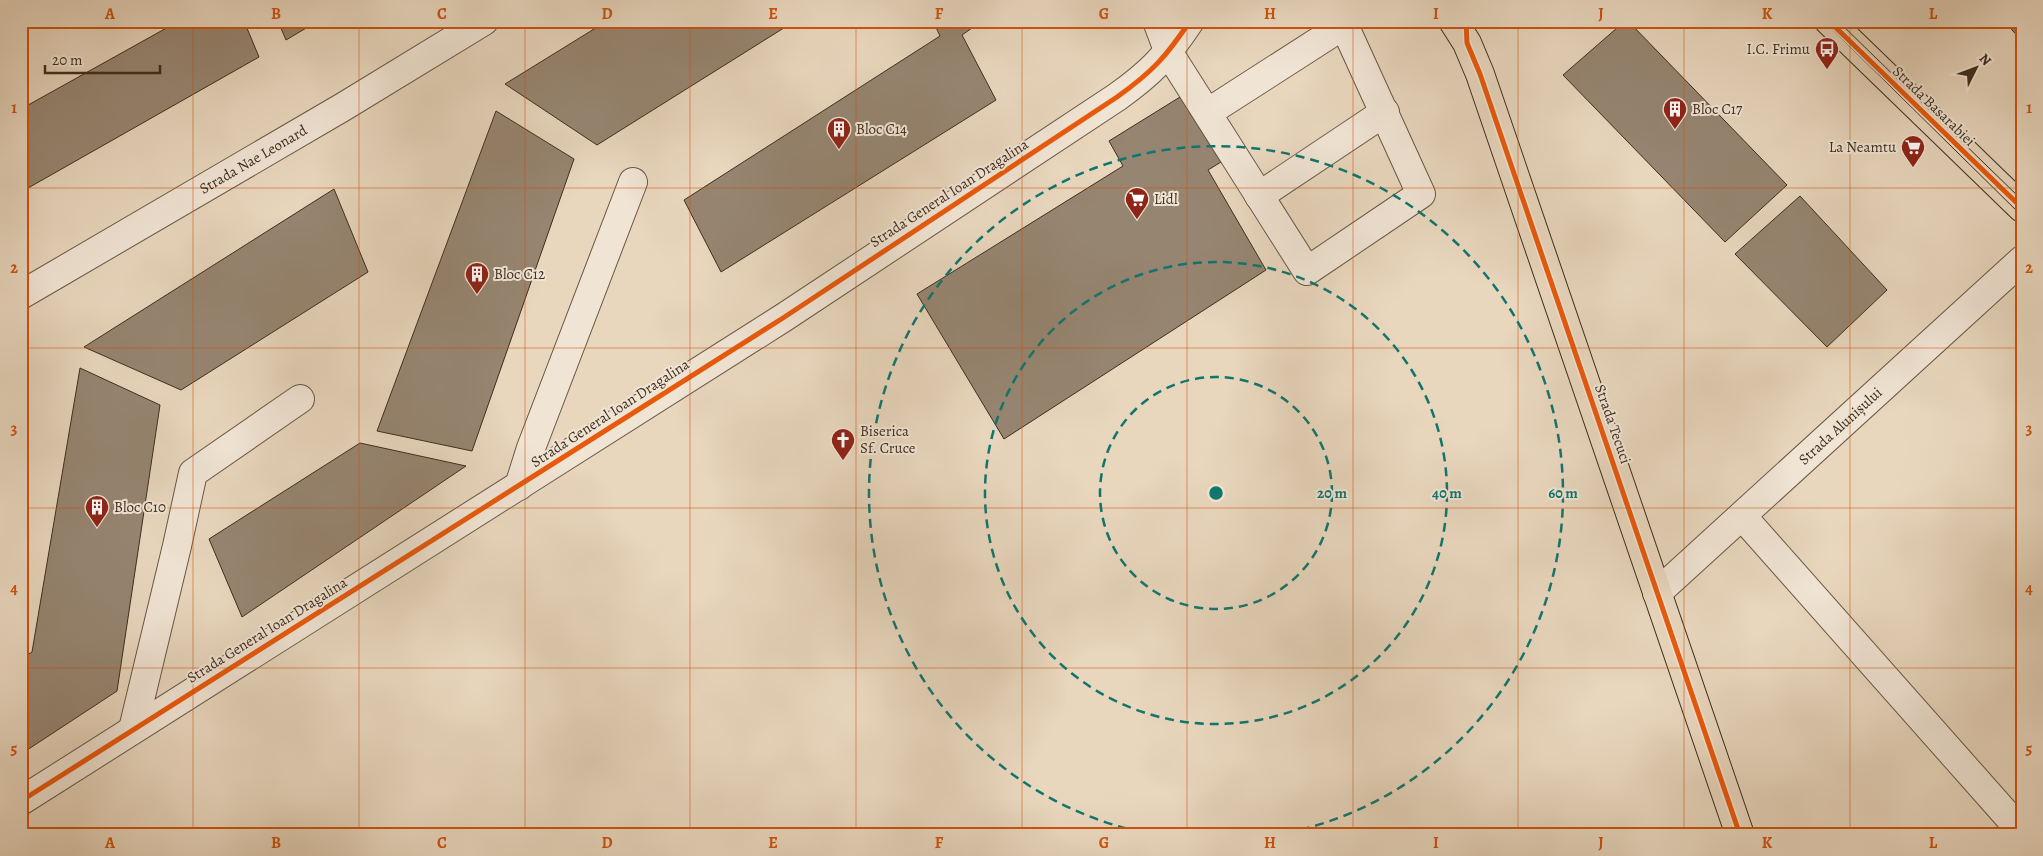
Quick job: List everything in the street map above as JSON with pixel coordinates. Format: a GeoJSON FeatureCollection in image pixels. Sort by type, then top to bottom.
{"type":"FeatureCollection","features":[{"type":"Feature","properties":{"kind":"main road","name":"Strada Tecuci"},"geometry":{"type":"LineString","coordinates":[[1447,21],[1462,28],[1480,74],[1740,835]]}},
{"type":"Feature","properties":{"kind":"main road","name":"Strada Basarabiei"},"geometry":{"type":"LineString","coordinates":[[1829,21],[2022,208]]}},
{"type":"Feature","properties":{"kind":"street","name":"Strada Nae Leonard"},"geometry":{"type":"LineString","coordinates":[[21,296],[72,263],[343,107],[484,21]]}},
{"type":"Feature","properties":{"kind":"street"},"geometry":{"type":"LineString","coordinates":[[1157,21],[1169,54],[1206,113],[1307,271],[1422,194],[1344,25],[1206,113]]}},
{"type":"Feature","properties":{"kind":"street","name":"Strada General Ioan Dragalina"},"geometry":{"type":"LineString","coordinates":[[21,801],[783,318],[1100,108],[1146,76],[1169,54],[1190,21]]}},
{"type":"Feature","properties":{"kind":"street"},"geometry":{"type":"LineString","coordinates":[[1259,196],[1384,112]]}},
{"type":"Feature","properties":{"kind":"street"},"geometry":{"type":"LineString","coordinates":[[519,486],[531,448],[633,182]]}},
{"type":"Feature","properties":{"kind":"street","name":"Strada Alunișului"},"geometry":{"type":"LineString","coordinates":[[1658,593],[2022,260]]}},
{"type":"Feature","properties":{"kind":"street"},"geometry":{"type":"LineString","coordinates":[[133,729],[178,546],[192,473],[300,399]]}},
{"type":"Feature","properties":{"kind":"street"},"geometry":{"type":"LineString","coordinates":[[1742,516],[2022,832]]}},
{"type":"Feature","properties":{"kind":"building"},"geometry":{"type":"Polygon","coordinates":[[[179,21],[244,21],[259,57],[21,192],[21,109],[179,21]]]}},
{"type":"Feature","properties":{"kind":"building"},"geometry":{"type":"Polygon","coordinates":[[[278,21],[318,21],[286,40],[278,21]]]}},
{"type":"Feature","properties":{"kind":"building"},"geometry":{"type":"Polygon","coordinates":[[[607,21],[795,21],[597,145],[505,84],[607,21]]]}},
{"type":"Feature","properties":{"kind":"building","name":"Bloc C14"},"geometry":{"type":"Polygon","coordinates":[[[933,21],[982,21],[962,35],[996,100],[721,272],[684,200],[940,36],[933,21]]]}},
{"type":"Feature","properties":{"kind":"building","name":"Bloc C17"},"geometry":{"type":"Polygon","coordinates":[[[1625,21],[1628,21],[1787,185],[1725,242],[1563,75],[1625,21]]]}},
{"type":"Feature","properties":{"kind":"building"},"geometry":{"type":"Polygon","coordinates":[[[2004,21],[2022,21],[2022,41],[2004,21]]]}},
{"type":"Feature","properties":{"kind":"building","name":"Lidl"},"geometry":{"type":"Polygon","coordinates":[[[1180,97],[1221,162],[1208,170],[1266,270],[1004,439],[917,294],[1123,166],[1109,141],[1180,97]]]}},
{"type":"Feature","properties":{"kind":"building","name":"Bloc C12"},"geometry":{"type":"Polygon","coordinates":[[[496,111],[574,159],[472,451],[377,431],[496,111]]]}},
{"type":"Feature","properties":{"kind":"building"},"geometry":{"type":"Polygon","coordinates":[[[334,189],[368,272],[181,390],[84,347],[334,189]]]}},
{"type":"Feature","properties":{"kind":"building"},"geometry":{"type":"Polygon","coordinates":[[[1800,196],[1887,290],[1827,347],[1735,254],[1800,196]]]}},
{"type":"Feature","properties":{"kind":"building","name":"Bloc C10"},"geometry":{"type":"Polygon","coordinates":[[[80,368],[160,405],[117,691],[21,754],[21,659],[32,652],[80,368]]]}},
{"type":"Feature","properties":{"kind":"building"},"geometry":{"type":"Polygon","coordinates":[[[360,443],[466,466],[242,617],[209,539],[360,443]]]}},
{"type":"Feature","properties":{"kind":"tram line"},"geometry":{"type":"LineString","coordinates":[[1824,21],[2022,216]]}},
{"type":"Feature","properties":{"kind":"tram line"},"geometry":{"type":"LineString","coordinates":[[1838,21],[2022,200]]}},
{"type":"Feature","properties":{"kind":"cycle path"},"geometry":{"type":"LineString","coordinates":[[21,801],[783,318],[1117,97],[1140,80],[1158,63],[1190,21]]}},
{"type":"Feature","properties":{"kind":"cycle path"},"geometry":{"type":"LineString","coordinates":[[1466,21],[1467,43],[1480,74],[1740,835]]}},
{"type":"Feature","properties":{"kind":"cycle path"},"geometry":{"type":"LineString","coordinates":[[1829,21],[2022,208]]}},
{"type":"Feature","properties":{"kind":"place","name":"I.C. Frimu"},"geometry":{"type":"Point","coordinates":[1827,70]}},
{"type":"Feature","properties":{"kind":"place","name":"Bloc C17"},"geometry":{"type":"Point","coordinates":[1675,130]}},
{"type":"Feature","properties":{"kind":"place","name":"Bloc C14"},"geometry":{"type":"Point","coordinates":[839,150]}},
{"type":"Feature","properties":{"kind":"place","name":"La Neamtu"},"geometry":{"type":"Point","coordinates":[1913,168]}},
{"type":"Feature","properties":{"kind":"place","name":"Lidl"},"geometry":{"type":"Point","coordinates":[1137,220]}},
{"type":"Feature","properties":{"kind":"place","name":"Bloc C12"},"geometry":{"type":"Point","coordinates":[477,295]}},
{"type":"Feature","properties":{"kind":"place","name":"Biserica Sf. Cruce"},"geometry":{"type":"Point","coordinates":[843,461]}},
{"type":"Feature","properties":{"kind":"place","name":"Bloc C10"},"geometry":{"type":"Point","coordinates":[97,528]}}]}
